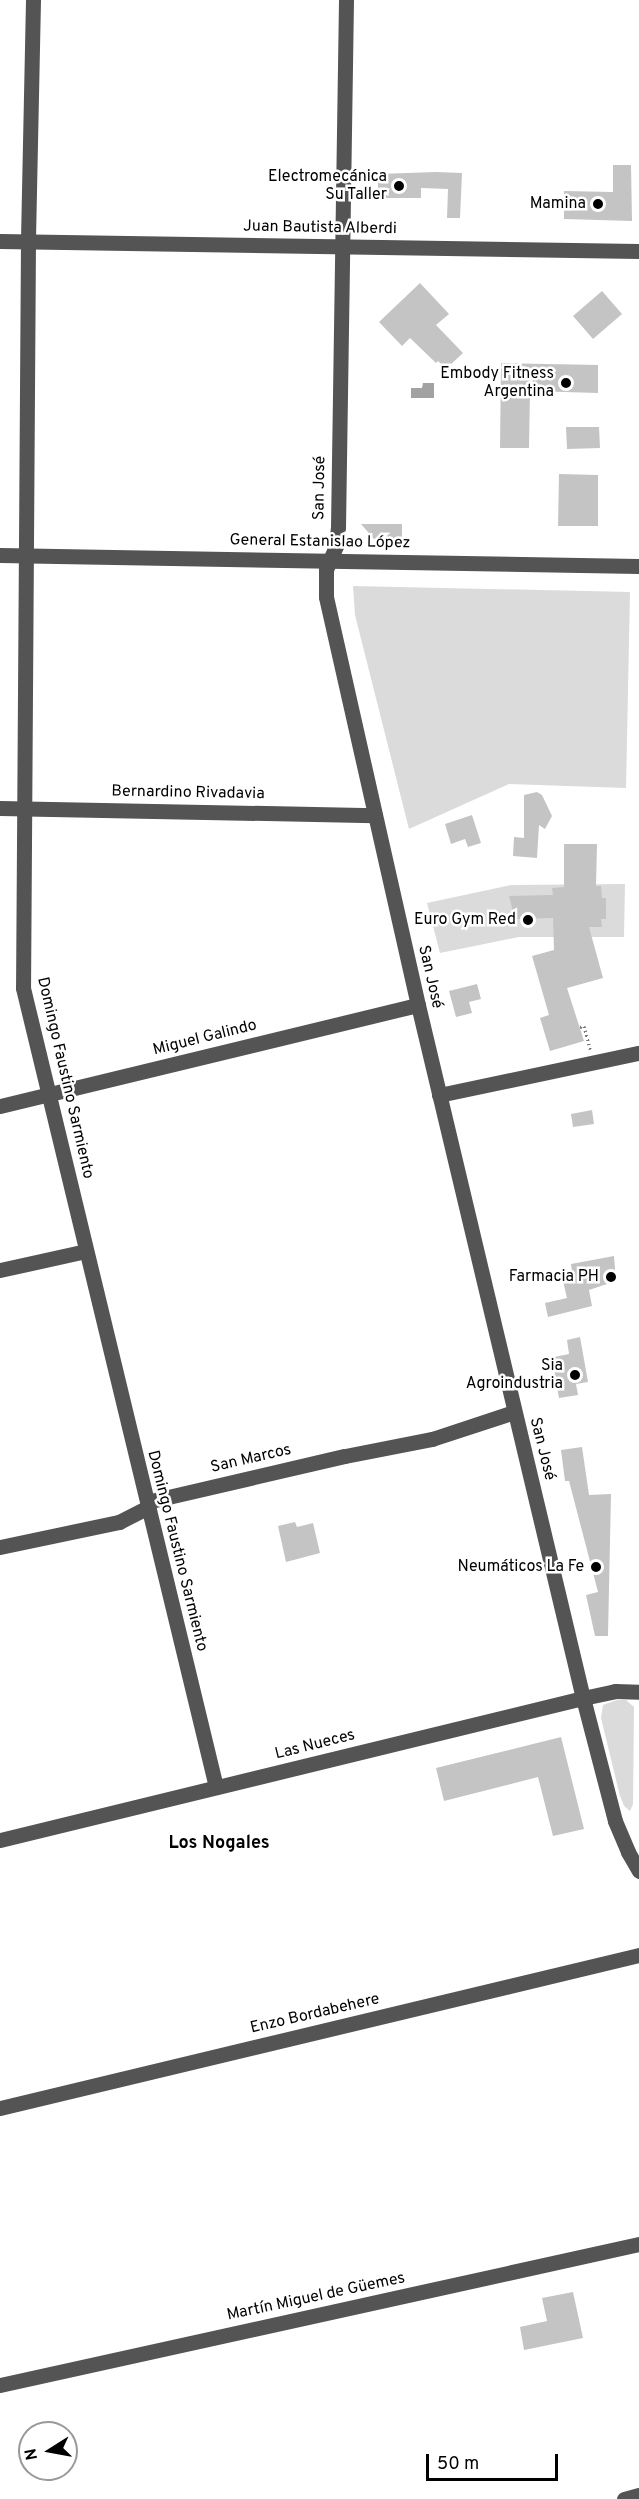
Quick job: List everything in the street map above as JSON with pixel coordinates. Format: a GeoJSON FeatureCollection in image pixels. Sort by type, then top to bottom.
{"type":"FeatureCollection","features":[{"type":"Feature","properties":{"kind":"street","name":"Domingo Faustino Sarmiento"},"geometry":{"type":"LineString","coordinates":[[33,0],[28,241],[23,988],[216,1787]]}},
{"type":"Feature","properties":{"kind":"street","name":"San José"},"geometry":{"type":"LineString","coordinates":[[346,0],[338,527],[324,582],[326,597],[439,1095],[583,1698],[615,1821],[639,1871]]}},
{"type":"Feature","properties":{"kind":"street","name":"Juan Bautista Alberdi"},"geometry":{"type":"LineString","coordinates":[[0,241],[639,251]]}},
{"type":"Feature","properties":{"kind":"street","name":"General Estanislao López"},"geometry":{"type":"LineString","coordinates":[[0,555],[639,566]]}},
{"type":"Feature","properties":{"kind":"street","name":"Bernardino Rivadavia"},"geometry":{"type":"LineString","coordinates":[[0,808],[375,815]]}},
{"type":"Feature","properties":{"kind":"street","name":"Miguel Galindo"},"geometry":{"type":"LineString","coordinates":[[0,1106],[418,1005]]}},
{"type":"Feature","properties":{"kind":"street"},"geometry":{"type":"LineString","coordinates":[[439,1095],[639,1053]]}},
{"type":"Feature","properties":{"kind":"street"},"geometry":{"type":"LineString","coordinates":[[0,1270],[86,1251]]}},
{"type":"Feature","properties":{"kind":"street","name":"San Marcos"},"geometry":{"type":"LineString","coordinates":[[0,1547],[119,1522],[148,1507],[151,1501],[345,1455],[432,1439],[514,1412]]}},
{"type":"Feature","properties":{"kind":"street","name":"Las Nueces"},"geometry":{"type":"LineString","coordinates":[[0,1839],[583,1698],[615,1691],[639,1692]]}},
{"type":"Feature","properties":{"kind":"street","name":"Enzo Bordabehere"},"geometry":{"type":"LineString","coordinates":[[0,2108],[639,1955]]}},
{"type":"Feature","properties":{"kind":"street","name":"Martín Miguel de Güemes"},"geometry":{"type":"LineString","coordinates":[[0,2385],[639,2244]]}},
{"type":"Feature","properties":{"kind":"street"},"geometry":{"type":"LineString","coordinates":[[624,2499],[639,2495]]}},
{"type":"Feature","properties":{"kind":"path"},"geometry":{"type":"LineString","coordinates":[[579,1027],[584,1026],[593,1062]]}},
{"type":"Feature","properties":{"kind":"shaded area"},"geometry":{"type":"Polygon","coordinates":[[[423,383],[434,383],[434,398],[411,398],[411,388],[422,388],[423,383]]]}},
{"type":"Feature","properties":{"kind":"shaded area"},"geometry":{"type":"Polygon","coordinates":[[[353,586],[630,592],[626,788],[509,784],[409,829],[355,615],[353,586]]]}},
{"type":"Feature","properties":{"kind":"shaded area","name":"Euro Gym Red"},"geometry":{"type":"Polygon","coordinates":[[[625,884],[624,937],[519,937],[440,953],[427,903],[511,885],[625,884]]]}},
{"type":"Feature","properties":{"kind":"shaded area"},"geometry":{"type":"Polygon","coordinates":[[[617,1700],[626,1700],[634,1707],[633,1804],[630,1811],[624,1806],[620,1796],[601,1718],[603,1705],[617,1700]]]}},
{"type":"Feature","properties":{"kind":"building","name":"Mamina"},"geometry":{"type":"Polygon","coordinates":[[[613,165],[631,165],[632,221],[564,219],[564,191],[613,192],[613,165]]]}},
{"type":"Feature","properties":{"kind":"building"},"geometry":{"type":"Polygon","coordinates":[[[462,173],[460,218],[447,218],[448,189],[421,188],[421,198],[378,198],[378,174],[462,173]]]}},
{"type":"Feature","properties":{"kind":"building"},"geometry":{"type":"Polygon","coordinates":[[[420,283],[449,314],[436,325],[463,353],[446,369],[438,361],[436,363],[410,338],[402,346],[379,322],[420,283]]]}},
{"type":"Feature","properties":{"kind":"building"},"geometry":{"type":"Polygon","coordinates":[[[602,291],[622,314],[593,339],[573,316],[602,291]]]}},
{"type":"Feature","properties":{"kind":"building"},"geometry":{"type":"Polygon","coordinates":[[[501,363],[598,365],[598,393],[530,391],[529,448],[500,448],[501,363]]]}},
{"type":"Feature","properties":{"kind":"building"},"geometry":{"type":"Polygon","coordinates":[[[566,427],[599,427],[600,448],[567,449],[566,427]]]}},
{"type":"Feature","properties":{"kind":"building"},"geometry":{"type":"Polygon","coordinates":[[[559,474],[598,475],[598,526],[558,526],[559,474]]]}},
{"type":"Feature","properties":{"kind":"building"},"geometry":{"type":"Polygon","coordinates":[[[361,524],[402,524],[402,539],[374,539],[361,524]]]}},
{"type":"Feature","properties":{"kind":"building"},"geometry":{"type":"Polygon","coordinates":[[[537,792],[542,795],[552,816],[545,829],[539,825],[537,858],[513,856],[514,837],[524,838],[524,795],[537,792]]]}},
{"type":"Feature","properties":{"kind":"building"},"geometry":{"type":"Polygon","coordinates":[[[472,815],[481,843],[468,847],[465,839],[451,844],[445,824],[472,815]]]}},
{"type":"Feature","properties":{"kind":"building"},"geometry":{"type":"Polygon","coordinates":[[[564,844],[597,844],[596,886],[601,886],[602,898],[606,898],[606,919],[601,919],[602,927],[589,927],[603,978],[567,988],[584,1041],[550,1051],[540,1018],[549,1015],[532,956],[554,950],[553,918],[515,919],[509,896],[553,895],[552,888],[564,887],[564,844]]]}},
{"type":"Feature","properties":{"kind":"building"},"geometry":{"type":"Polygon","coordinates":[[[477,984],[481,999],[469,1002],[472,1013],[456,1017],[449,991],[477,984]]]}},
{"type":"Feature","properties":{"kind":"building"},"geometry":{"type":"Polygon","coordinates":[[[592,1110],[594,1124],[573,1127],[571,1114],[592,1110]]]}},
{"type":"Feature","properties":{"kind":"building"},"geometry":{"type":"Polygon","coordinates":[[[614,1256],[616,1281],[589,1290],[592,1306],[548,1317],[545,1303],[567,1298],[563,1281],[573,1278],[571,1264],[614,1256]]]}},
{"type":"Feature","properties":{"kind":"building"},"geometry":{"type":"Polygon","coordinates":[[[580,1337],[588,1382],[576,1384],[578,1395],[559,1398],[554,1370],[551,1371],[549,1358],[569,1354],[567,1340],[580,1337]]]}},
{"type":"Feature","properties":{"kind":"building"},"geometry":{"type":"Polygon","coordinates":[[[582,1447],[589,1495],[611,1494],[608,1636],[595,1636],[586,1595],[598,1592],[569,1481],[565,1481],[561,1450],[582,1447]]]}},
{"type":"Feature","properties":{"kind":"building"},"geometry":{"type":"Polygon","coordinates":[[[295,1522],[297,1527],[313,1523],[320,1553],[286,1562],[278,1526],[295,1522]]]}},
{"type":"Feature","properties":{"kind":"building"},"geometry":{"type":"Polygon","coordinates":[[[561,1737],[584,1829],[553,1836],[538,1777],[444,1801],[436,1768],[561,1737]]]}},
{"type":"Feature","properties":{"kind":"building"},"geometry":{"type":"Polygon","coordinates":[[[573,2292],[583,2338],[524,2350],[520,2327],[547,2321],[542,2298],[573,2292]]]}},
{"type":"Feature","properties":{"kind":"place","name":"Electromecánica Su Taller"},"geometry":{"type":"Point","coordinates":[399,186]}},
{"type":"Feature","properties":{"kind":"place","name":"Mamina"},"geometry":{"type":"Point","coordinates":[598,204]}},
{"type":"Feature","properties":{"kind":"place","name":"Embody Fitness Argentina"},"geometry":{"type":"Point","coordinates":[566,383]}},
{"type":"Feature","properties":{"kind":"place","name":"Euro Gym Red"},"geometry":{"type":"Point","coordinates":[528,920]}},
{"type":"Feature","properties":{"kind":"place","name":"Farmacia PH"},"geometry":{"type":"Point","coordinates":[611,1277]}},
{"type":"Feature","properties":{"kind":"place","name":"Sia Agroindustria"},"geometry":{"type":"Point","coordinates":[575,1375]}},
{"type":"Feature","properties":{"kind":"place","name":"Neumáticos La Fe"},"geometry":{"type":"Point","coordinates":[596,1567]}},
{"type":"Feature","properties":{"kind":"district","name":"Los Nogales"},"geometry":{"type":"Point","coordinates":[219,1844]}}]}
